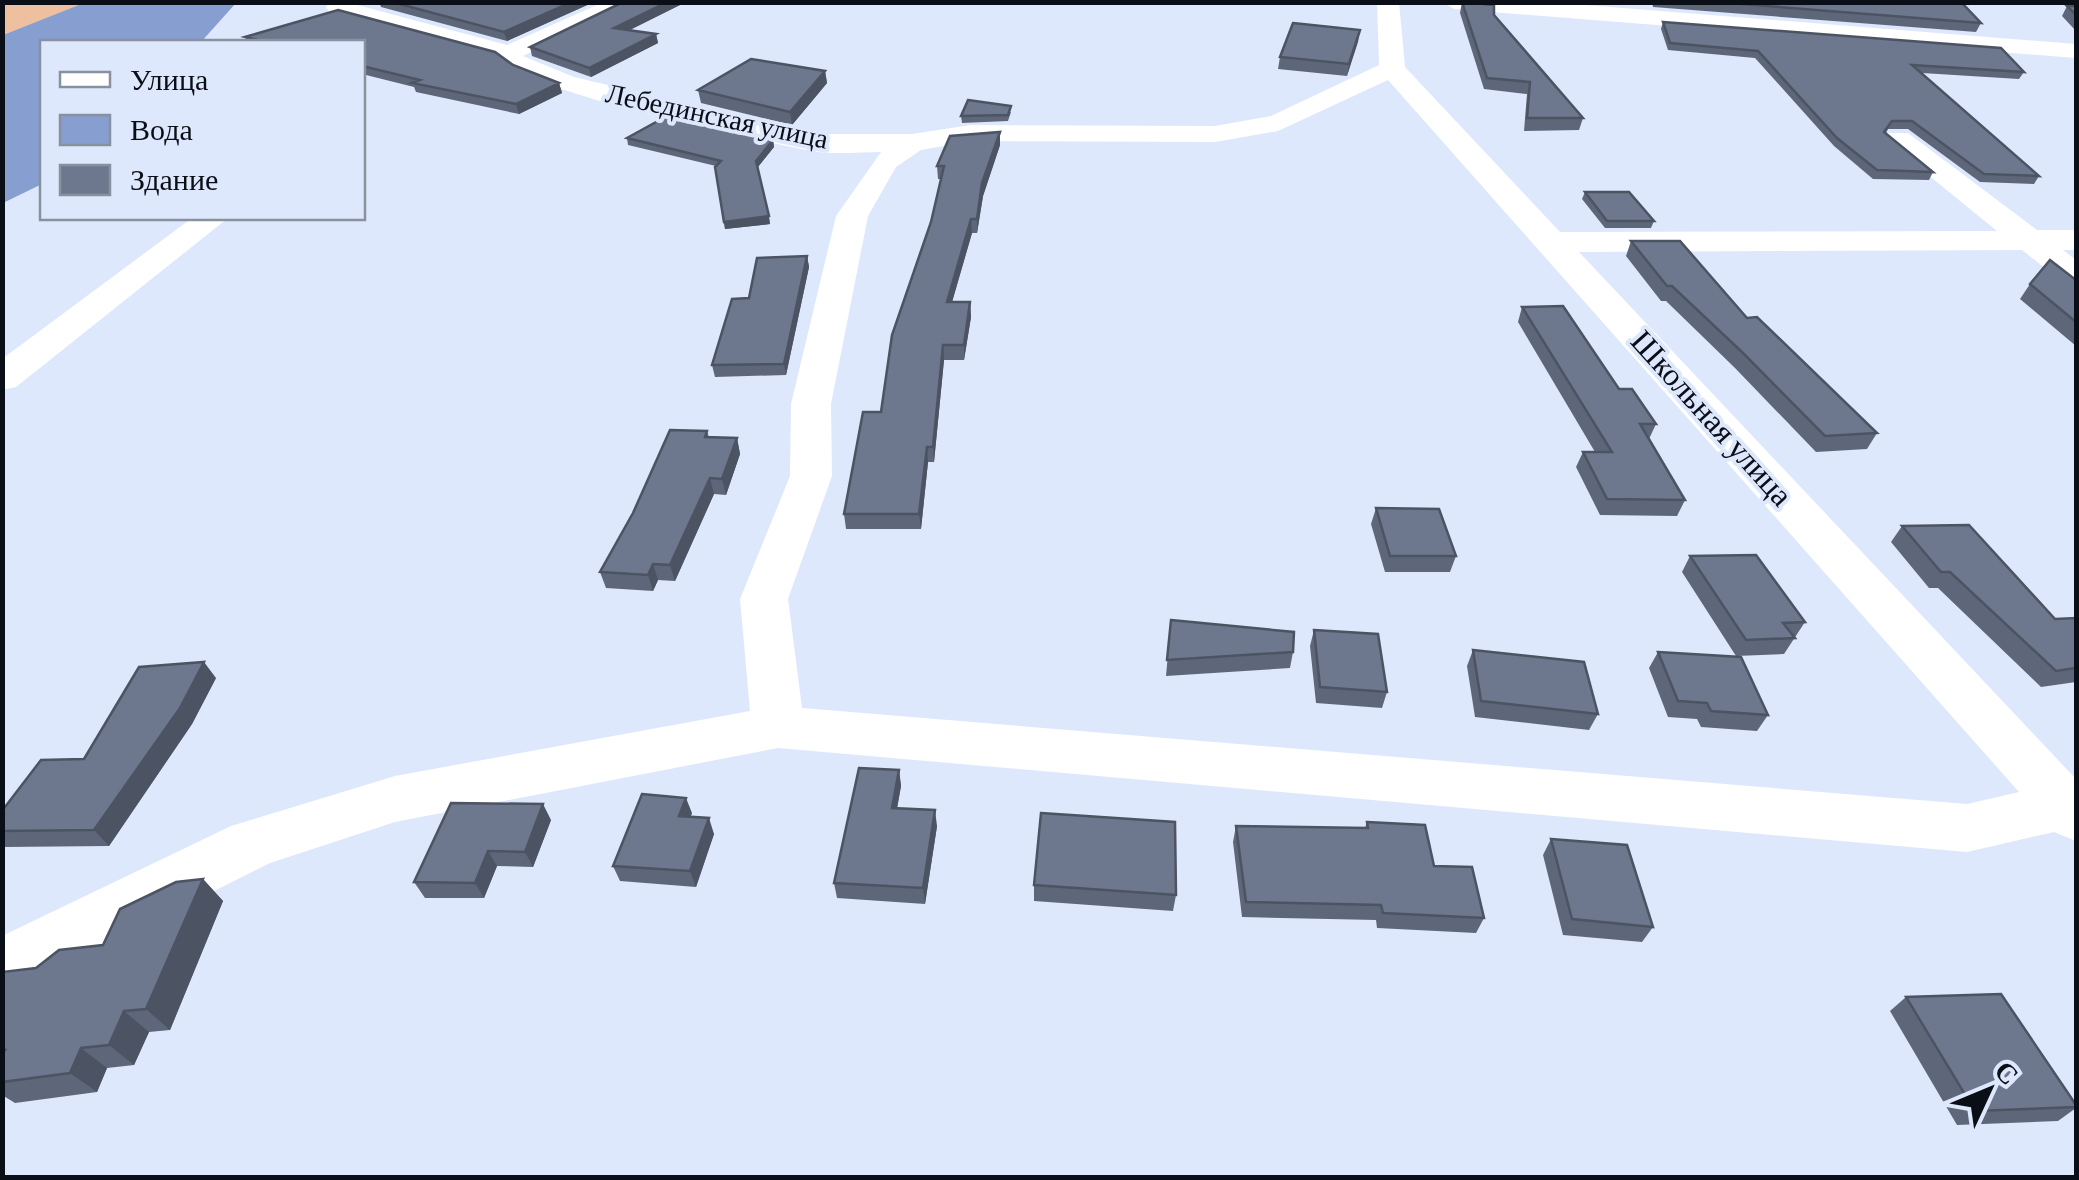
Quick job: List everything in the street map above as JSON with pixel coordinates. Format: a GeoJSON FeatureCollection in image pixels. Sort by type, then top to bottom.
{"type":"FeatureCollection","features":[{"type":"Feature","properties":{"kind":"street"},"geometry":{"type":"LineString","coordinates":[[508,53],[624,2]]}},
{"type":"Feature","properties":{"kind":"street"},"geometry":{"type":"LineString","coordinates":[[1388,2],[1392,69]]}},
{"type":"Feature","properties":{"kind":"street"},"geometry":{"type":"LineString","coordinates":[[1454,2],[2076,51]]}},
{"type":"Feature","properties":{"kind":"street","name":"Лебединская улица"},"geometry":{"type":"LineString","coordinates":[[337,7],[508,53],[516,63],[565,83],[815,143],[912,142],[971,133],[1215,134],[1289,120],[1392,69]]}},
{"type":"Feature","properties":{"kind":"street","name":"Школьная улица"},"geometry":{"type":"LineString","coordinates":[[1392,69],[2070,811]]}},
{"type":"Feature","properties":{"kind":"street"},"geometry":{"type":"LineString","coordinates":[[1898,139],[2076,276]]}},
{"type":"Feature","properties":{"kind":"street"},"geometry":{"type":"LineString","coordinates":[[778,727],[764,599],[812,476],[812,404],[852,216],[885,162],[912,142]]}},
{"type":"Feature","properties":{"kind":"street"},"geometry":{"type":"LineString","coordinates":[[2,380],[55,334],[209,220]]}},
{"type":"Feature","properties":{"kind":"street"},"geometry":{"type":"LineString","coordinates":[[1549,242],[2076,240]]}},
{"type":"Feature","properties":{"kind":"street"},"geometry":{"type":"LineString","coordinates":[[2,968],[252,844],[377,805],[778,727],[1968,828],[2070,811]]}},
{"type":"Feature","properties":{"kind":"shaded area"},"geometry":{"type":"Polygon","coordinates":[[[3,3],[85,3],[3,35],[3,3]]]}},
{"type":"Feature","properties":{"kind":"water"},"geometry":{"type":"Polygon","coordinates":[[[84,3],[236,3],[203,40],[40,40],[40,185],[3,203],[3,35],[84,3]]]}},
{"type":"Feature","properties":{"kind":"building"},"geometry":{"type":"Polygon","coordinates":[[[392,2],[572,2],[504,32],[392,2]]]}},
{"type":"Feature","properties":{"kind":"building"},"geometry":{"type":"Polygon","coordinates":[[[623,2],[667,2],[614,28],[656,34],[589,68],[530,47],[623,2]]]}},
{"type":"Feature","properties":{"kind":"building"},"geometry":{"type":"Polygon","coordinates":[[[1462,2],[1494,5],[1494,15],[1583,118],[1527,118],[1530,82],[1487,78],[1462,2]]]}},
{"type":"Feature","properties":{"kind":"building"},"geometry":{"type":"Polygon","coordinates":[[[1716,2],[1961,2],[1981,23],[1716,2]]]}},
{"type":"Feature","properties":{"kind":"building"},"geometry":{"type":"Polygon","coordinates":[[[338,10],[495,52],[513,65],[559,83],[516,104],[412,83],[420,80],[365,67],[365,40],[245,37],[338,10]]]}},
{"type":"Feature","properties":{"kind":"building"},"geometry":{"type":"Polygon","coordinates":[[[1663,22],[2001,48],[2024,72],[1912,65],[2039,176],[1984,174],[1912,121],[1892,121],[1884,132],[1933,172],[1877,170],[1837,138],[1758,51],[1670,43],[1663,22]]]}},
{"type":"Feature","properties":{"kind":"building"},"geometry":{"type":"Polygon","coordinates":[[[1293,23],[1360,30],[1349,64],[1280,57],[1293,23]]]}},
{"type":"Feature","properties":{"kind":"building"},"geometry":{"type":"Polygon","coordinates":[[[751,59],[825,71],[790,112],[698,90],[751,59]]]}},
{"type":"Feature","properties":{"kind":"building"},"geometry":{"type":"Polygon","coordinates":[[[968,100],[1011,106],[1008,115],[961,116],[968,100]]]}},
{"type":"Feature","properties":{"kind":"building"},"geometry":{"type":"Polygon","coordinates":[[[667,116],[773,140],[756,161],[769,216],[724,222],[715,167],[721,161],[627,138],[667,116]]]}},
{"type":"Feature","properties":{"kind":"building"},"geometry":{"type":"Polygon","coordinates":[[[1000,132],[982,183],[977,219],[971,219],[947,302],[970,302],[964,345],[943,345],[933,447],[927,447],[919,514],[844,514],[863,412],[881,412],[892,335],[931,222],[944,166],[937,166],[950,136],[1000,132]]]}},
{"type":"Feature","properties":{"kind":"building"},"geometry":{"type":"Polygon","coordinates":[[[1585,192],[1629,192],[1654,221],[1607,221],[1585,192]]]}},
{"type":"Feature","properties":{"kind":"building"},"geometry":{"type":"Polygon","coordinates":[[[1631,241],[1680,241],[1747,318],[1757,317],[1877,433],[1825,436],[1743,353],[1672,286],[1667,286],[1631,241]]]}},
{"type":"Feature","properties":{"kind":"building"},"geometry":{"type":"Polygon","coordinates":[[[807,256],[784,364],[712,365],[732,299],[749,298],[757,258],[807,256]]]}},
{"type":"Feature","properties":{"kind":"building"},"geometry":{"type":"Polygon","coordinates":[[[2050,260],[2076,280],[2076,322],[2030,284],[2050,260]]]}},
{"type":"Feature","properties":{"kind":"building"},"geometry":{"type":"Polygon","coordinates":[[[1563,306],[1619,389],[1632,389],[1656,424],[1640,424],[1685,500],[1607,499],[1583,452],[1612,452],[1522,307],[1563,306]]]}},
{"type":"Feature","properties":{"kind":"building"},"geometry":{"type":"Polygon","coordinates":[[[670,430],[707,431],[705,437],[737,438],[722,479],[710,478],[670,565],[653,564],[648,575],[600,572],[633,513],[670,430]]]}},
{"type":"Feature","properties":{"kind":"building"},"geometry":{"type":"Polygon","coordinates":[[[1376,508],[1439,509],[1456,556],[1390,556],[1376,508]]]}},
{"type":"Feature","properties":{"kind":"building"},"geometry":{"type":"Polygon","coordinates":[[[1969,525],[2055,619],[2076,618],[2076,668],[2056,671],[1950,572],[1941,572],[1902,526],[1969,525]]]}},
{"type":"Feature","properties":{"kind":"building"},"geometry":{"type":"Polygon","coordinates":[[[1756,555],[1805,622],[1783,623],[1795,638],[1746,640],[1690,556],[1756,555]]]}},
{"type":"Feature","properties":{"kind":"building"},"geometry":{"type":"Polygon","coordinates":[[[1171,620],[1294,632],[1293,652],[1167,660],[1171,620]]]}},
{"type":"Feature","properties":{"kind":"building"},"geometry":{"type":"Polygon","coordinates":[[[1314,630],[1378,634],[1387,692],[1320,687],[1314,630]]]}},
{"type":"Feature","properties":{"kind":"building"},"geometry":{"type":"Polygon","coordinates":[[[1473,650],[1584,662],[1598,714],[1481,701],[1473,650]]]}},
{"type":"Feature","properties":{"kind":"building"},"geometry":{"type":"Polygon","coordinates":[[[1658,652],[1741,657],[1768,715],[1711,711],[1707,703],[1678,701],[1658,652]]]}},
{"type":"Feature","properties":{"kind":"building"},"geometry":{"type":"Polygon","coordinates":[[[204,662],[180,708],[94,830],[2,831],[2,811],[41,760],[84,759],[139,667],[204,662]]]}},
{"type":"Feature","properties":{"kind":"building"},"geometry":{"type":"Polygon","coordinates":[[[859,768],[899,770],[892,808],[935,810],[923,888],[834,883],[859,768]]]}},
{"type":"Feature","properties":{"kind":"building"},"geometry":{"type":"Polygon","coordinates":[[[642,794],[686,798],[679,816],[709,818],[690,871],[613,866],[642,794]]]}},
{"type":"Feature","properties":{"kind":"building"},"geometry":{"type":"Polygon","coordinates":[[[451,803],[543,804],[525,852],[488,851],[475,883],[414,882],[451,803]]]}},
{"type":"Feature","properties":{"kind":"building"},"geometry":{"type":"Polygon","coordinates":[[[1041,813],[1175,822],[1176,895],[1034,885],[1041,813]]]}},
{"type":"Feature","properties":{"kind":"building"},"geometry":{"type":"Polygon","coordinates":[[[1367,822],[1425,825],[1434,866],[1472,867],[1484,918],[1383,913],[1381,905],[1246,902],[1236,826],[1368,828],[1367,822]]]}},
{"type":"Feature","properties":{"kind":"building"},"geometry":{"type":"Polygon","coordinates":[[[1551,839],[1627,845],[1653,927],[1572,919],[1551,839]]]}},
{"type":"Feature","properties":{"kind":"building"},"geometry":{"type":"Polygon","coordinates":[[[203,879],[146,1009],[124,1011],[109,1045],[81,1048],[70,1073],[2,1082],[2,972],[36,968],[59,950],[103,945],[120,909],[176,882],[203,879]]]}},
{"type":"Feature","properties":{"kind":"building"},"geometry":{"type":"Polygon","coordinates":[[[2001,994],[2076,1107],[1975,1111],[1906,997],[2001,994]]]}}]}
